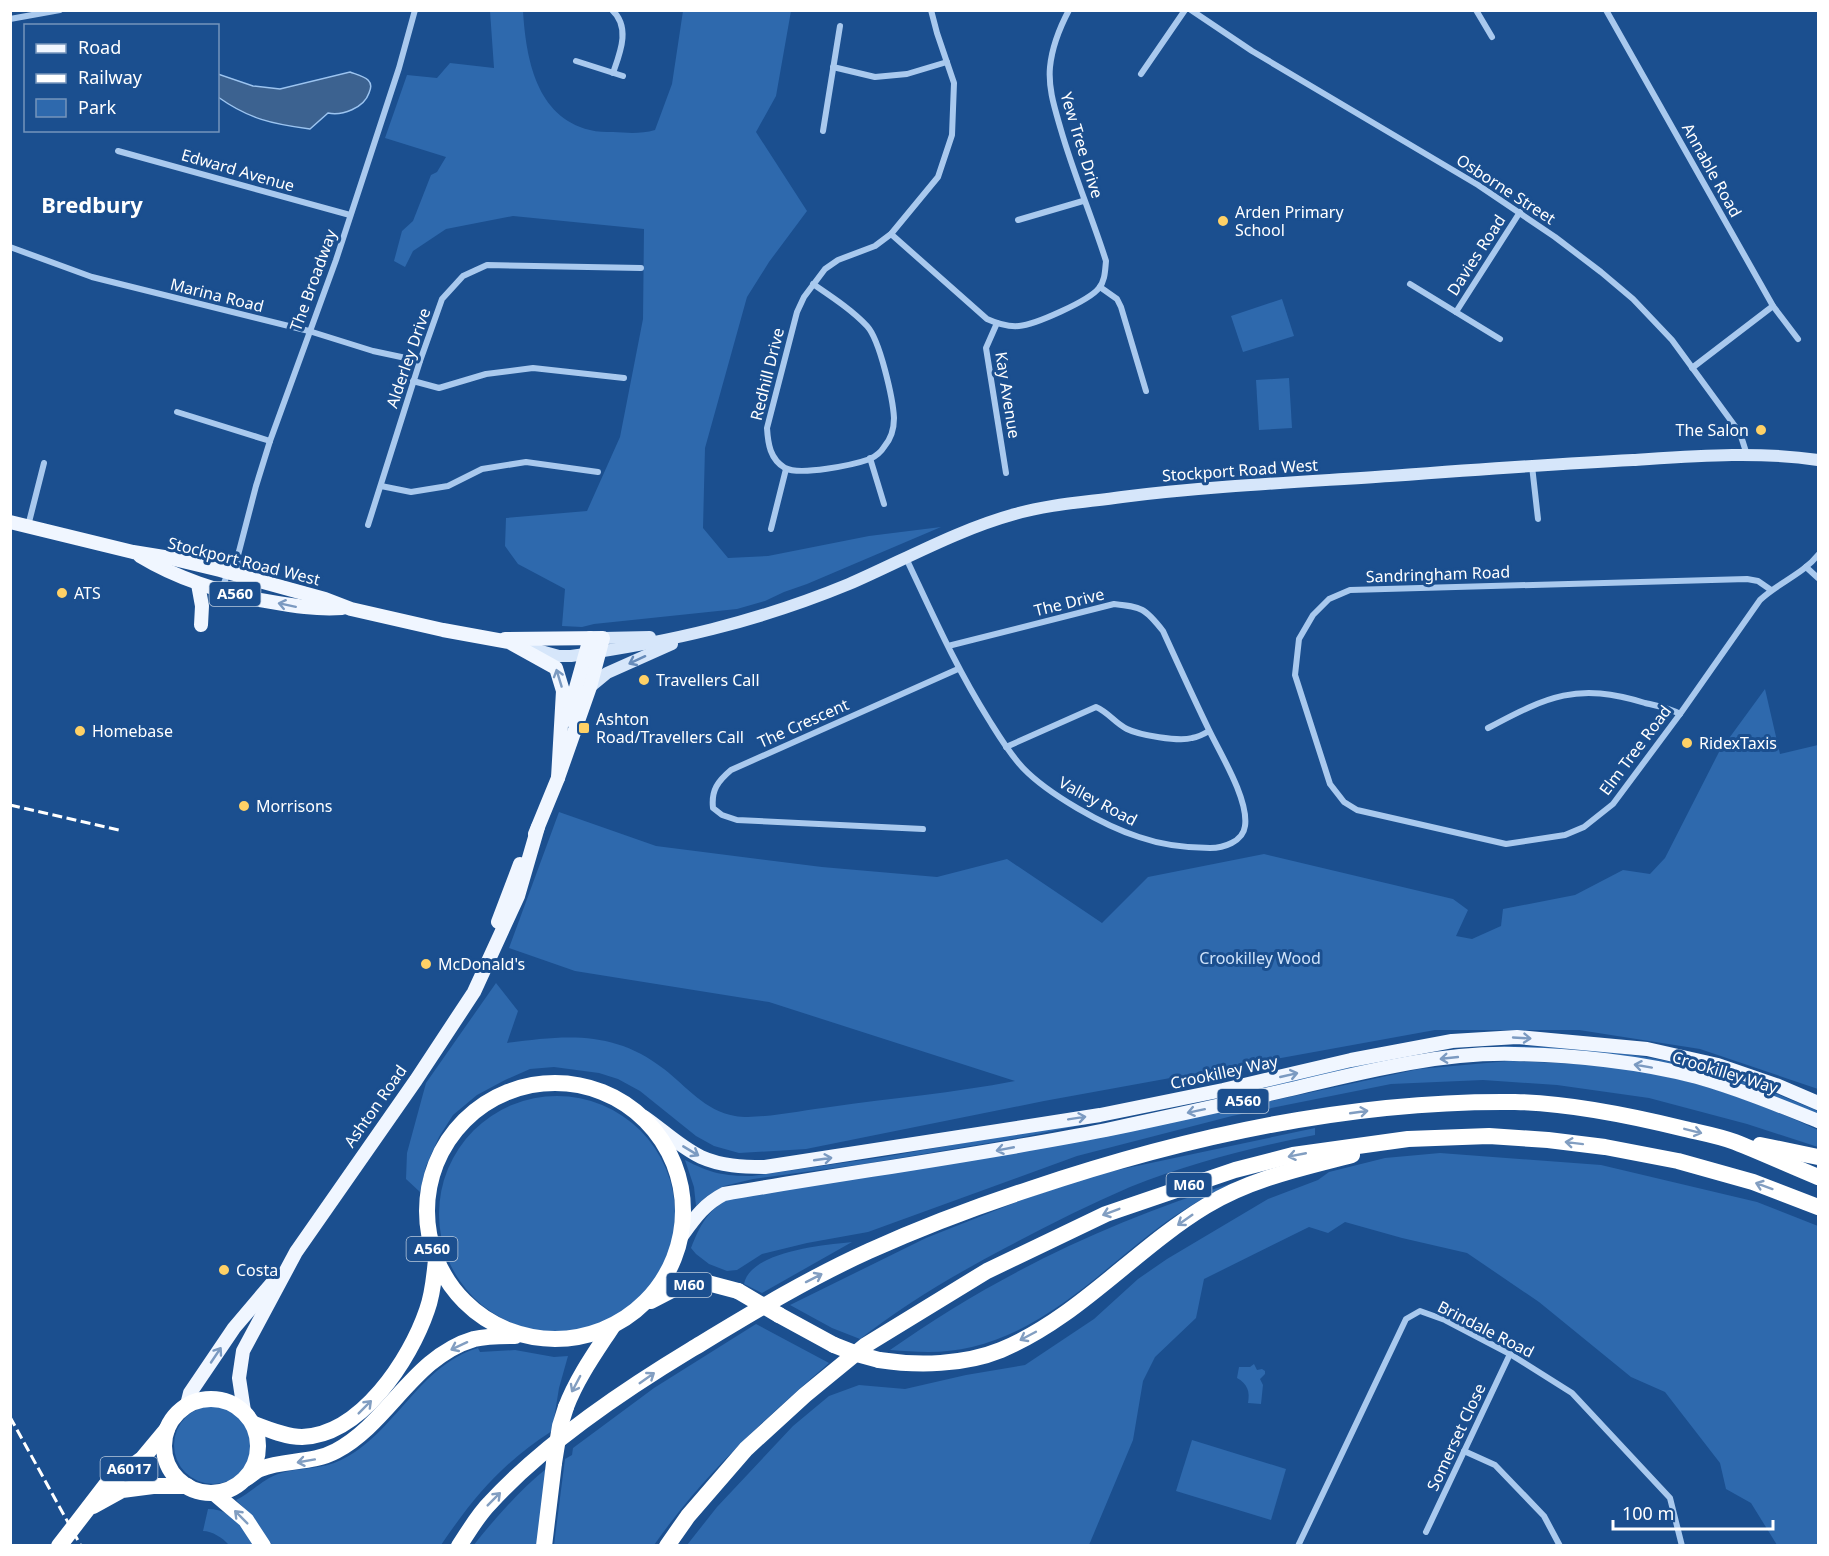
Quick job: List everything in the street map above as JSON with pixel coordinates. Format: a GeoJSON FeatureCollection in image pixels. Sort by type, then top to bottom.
{"type":"FeatureCollection","features":[{"type":"Feature","properties":{"kind":"highway","name":"A560"},"geometry":{"type":"LineString","coordinates":[[214,1493],[225,1491],[260,1469],[315,1459],[334,1452],[354,1440],[375,1421],[409,1382],[443,1354],[458,1345],[485,1337],[516,1336],[559,1340],[589,1336],[612,1327],[643,1306],[672,1266],[681,1237],[683,1208],[678,1174],[668,1151],[644,1117],[610,1094],[590,1086],[532,1085],[510,1091],[489,1101],[468,1117],[447,1140],[436,1161],[428,1188],[426,1206],[429,1239],[436,1260],[454,1291],[469,1308],[487,1321],[516,1336]]}},
{"type":"Feature","properties":{"kind":"highway","name":"M60"},"geometry":{"type":"LineString","coordinates":[[459,1545],[487,1506],[522,1471],[591,1416],[661,1368],[781,1295],[867,1251],[940,1219],[1102,1164],[1211,1137],[1280,1123],[1407,1106],[1518,1102],[1563,1106],[1646,1119],[1732,1141],[1796,1151],[1818,1157]]}},
{"type":"Feature","properties":{"kind":"highway","name":"M60"},"geometry":{"type":"LineString","coordinates":[[667,1545],[688,1515],[746,1449],[805,1395],[866,1345],[987,1271],[1106,1214],[1235,1170],[1293,1155],[1408,1139],[1489,1136],[1605,1147],[1678,1161],[1754,1182],[1818,1207]]}},
{"type":"Feature","properties":{"kind":"highway","name":"M60"},"geometry":{"type":"LineString","coordinates":[[1732,1141],[1818,1177]]}},
{"type":"Feature","properties":{"kind":"highway","name":"M60"},"geometry":{"type":"LineString","coordinates":[[643,1306],[678,1287],[704,1282],[738,1291],[834,1345],[857,1354],[879,1360],[923,1365],[959,1361],[1000,1350],[1040,1329],[1089,1295],[1153,1243],[1206,1206],[1248,1184],[1355,1155],[1374,1144]]}},
{"type":"Feature","properties":{"kind":"highway","name":"A560"},"geometry":{"type":"LineString","coordinates":[[167,1428],[172,1419],[187,1405],[203,1399],[218,1399],[232,1403],[249,1418],[272,1431],[301,1437],[322,1434],[342,1425],[362,1411],[400,1365],[415,1337],[432,1294],[436,1260]]}},
{"type":"Feature","properties":{"kind":"highway"},"geometry":{"type":"LineString","coordinates":[[544,1545],[560,1426],[572,1391],[588,1362],[612,1327]]}},
{"type":"Feature","properties":{"kind":"highway","name":"A560"},"geometry":{"type":"LineString","coordinates":[[245,1479],[254,1467],[258,1453],[258,1438],[249,1418]]}},
{"type":"Feature","properties":{"kind":"highway"},"geometry":{"type":"LineString","coordinates":[[167,1428],[164,1441],[167,1461],[177,1478],[200,1492],[214,1493],[246,1520],[263,1545]]}},
{"type":"Feature","properties":{"kind":"highway","name":"A6017"},"geometry":{"type":"LineString","coordinates":[[59,1545],[106,1485],[142,1459],[167,1428]]}},
{"type":"Feature","properties":{"kind":"highway","name":"A6017"},"geometry":{"type":"LineString","coordinates":[[90,1508],[122,1490],[153,1486],[187,1486]]}},
{"type":"Feature","properties":{"kind":"main road","name":"Stockport Road West"},"geometry":{"type":"LineString","coordinates":[[494,639],[595,646],[687,637],[742,623],[848,584],[984,524],[1035,510],[1173,491],[1532,465],[1747,455],[1787,456],[1818,460]]}},
{"type":"Feature","properties":{"kind":"main road","name":"Stockport Road West"},"geometry":{"type":"LineString","coordinates":[[10,522],[234,574],[325,599],[345,608],[509,642],[559,656],[595,646]]}},
{"type":"Feature","properties":{"kind":"main road","name":"Stockport Road West"},"geometry":{"type":"LineString","coordinates":[[133,552],[159,567],[198,584],[228,593],[302,608],[345,608]]}},
{"type":"Feature","properties":{"kind":"main road"},"geometry":{"type":"LineString","coordinates":[[198,584],[202,606],[201,624]]}},
{"type":"Feature","properties":{"kind":"main road","name":"Stockport Road West"},"geometry":{"type":"LineString","coordinates":[[590,687],[607,673],[687,637]]}},
{"type":"Feature","properties":{"kind":"main road","name":"Ashton Road"},"geometry":{"type":"LineString","coordinates":[[509,642],[556,668],[563,691],[558,778]]}},
{"type":"Feature","properties":{"kind":"main road","name":"Ashton Road"},"geometry":{"type":"LineString","coordinates":[[187,1405],[190,1393],[234,1328],[288,1265],[474,992],[487,964],[504,903],[558,778],[590,687],[595,646]]}},
{"type":"Feature","properties":{"kind":"main road","name":"Ashton Road"},"geometry":{"type":"LineString","coordinates":[[560,746],[595,646]]}},
{"type":"Feature","properties":{"kind":"main road","name":"Crookilley Way"},"geometry":{"type":"LineString","coordinates":[[644,1117],[686,1149],[701,1157],[739,1167],[765,1167],[1100,1115],[1224,1090],[1351,1060],[1452,1041],[1517,1037],[1647,1049],[1708,1062],[1776,1085],[1818,1103]]}},
{"type":"Feature","properties":{"kind":"main road","name":"Crookilley Way"},"geometry":{"type":"LineString","coordinates":[[681,1237],[709,1202],[724,1194],[982,1154],[1444,1058],[1512,1053],[1642,1066],[1696,1077],[1726,1086],[1818,1121]]}},
{"type":"Feature","properties":{"kind":"main road","name":"Ashton Road"},"geometry":{"type":"LineString","coordinates":[[249,1418],[239,1378],[243,1351],[288,1265]]}},
{"type":"Feature","properties":{"kind":"street"},"geometry":{"type":"LineString","coordinates":[[10,19],[60,10]]}},
{"type":"Feature","properties":{"kind":"street","name":"The Broadway"},"geometry":{"type":"LineString","coordinates":[[234,574],[270,441],[350,215],[399,68],[415,10]]}},
{"type":"Feature","properties":{"kind":"street"},"geometry":{"type":"LineString","coordinates":[[612,10],[619,19],[623,46],[613,73]]}},
{"type":"Feature","properties":{"kind":"street","name":"Redhill Drive"},"geometry":{"type":"LineString","coordinates":[[786,469],[777,462],[772,454],[768,445],[767,428],[797,312],[813,284],[825,270],[838,260],[875,246],[891,234],[938,177],[952,135],[954,82],[931,10]]}},
{"type":"Feature","properties":{"kind":"street","name":"Yew Tree Drive"},"geometry":{"type":"LineString","coordinates":[[1070,10],[1054,45],[1050,68],[1051,96],[1083,201],[1106,261],[1100,287]]}},
{"type":"Feature","properties":{"kind":"street"},"geometry":{"type":"LineString","coordinates":[[1141,74],[1185,10]]}},
{"type":"Feature","properties":{"kind":"street","name":"Osborne Street"},"geometry":{"type":"LineString","coordinates":[[1191,10],[1252,51],[1392,132],[1520,212],[1562,242],[1633,299],[1672,340],[1740,434],[1747,455]]}},
{"type":"Feature","properties":{"kind":"street"},"geometry":{"type":"LineString","coordinates":[[1476,10],[1492,37]]}},
{"type":"Feature","properties":{"kind":"street","name":"Annable Road"},"geometry":{"type":"LineString","coordinates":[[1606,10],[1773,306],[1798,339]]}},
{"type":"Feature","properties":{"kind":"street"},"geometry":{"type":"LineString","coordinates":[[823,130],[840,26]]}},
{"type":"Feature","properties":{"kind":"street"},"geometry":{"type":"LineString","coordinates":[[576,61],[623,76]]}},
{"type":"Feature","properties":{"kind":"street"},"geometry":{"type":"LineString","coordinates":[[833,67],[875,77],[907,74],[947,62]]}},
{"type":"Feature","properties":{"kind":"street","name":"Edward Avenue"},"geometry":{"type":"LineString","coordinates":[[118,150],[350,215]]}},
{"type":"Feature","properties":{"kind":"street"},"geometry":{"type":"LineString","coordinates":[[1017,220],[1083,201]]}},
{"type":"Feature","properties":{"kind":"street","name":"Davies Road"},"geometry":{"type":"LineString","coordinates":[[1456,312],[1520,212]]}},
{"type":"Feature","properties":{"kind":"street"},"geometry":{"type":"LineString","coordinates":[[891,234],[980,312],[997,323],[1012,326],[1030,325],[1086,299],[1100,287],[1117,299],[1122,307],[1146,391]]}},
{"type":"Feature","properties":{"kind":"street","name":"Marina Road"},"geometry":{"type":"LineString","coordinates":[[10,247],[92,277],[309,332],[372,351],[420,360]]}},
{"type":"Feature","properties":{"kind":"street","name":"Alderley Drive"},"geometry":{"type":"LineString","coordinates":[[368,525],[413,381],[442,299],[463,276],[487,265],[641,268]]}},
{"type":"Feature","properties":{"kind":"street"},"geometry":{"type":"LineString","coordinates":[[771,529],[786,469],[805,471],[870,458],[878,455],[892,434],[894,417],[882,356],[876,339],[868,327],[844,306],[813,284]]}},
{"type":"Feature","properties":{"kind":"street"},"geometry":{"type":"LineString","coordinates":[[1410,284],[1500,339]]}},
{"type":"Feature","properties":{"kind":"street"},"geometry":{"type":"LineString","coordinates":[[1692,368],[1773,306]]}},
{"type":"Feature","properties":{"kind":"street","name":"Kay Avenue"},"geometry":{"type":"LineString","coordinates":[[997,323],[986,348],[1006,473]]}},
{"type":"Feature","properties":{"kind":"street"},"geometry":{"type":"LineString","coordinates":[[413,381],[439,388],[486,374],[533,368],[624,378]]}},
{"type":"Feature","properties":{"kind":"street"},"geometry":{"type":"LineString","coordinates":[[177,412],[270,441]]}},
{"type":"Feature","properties":{"kind":"street"},"geometry":{"type":"LineString","coordinates":[[870,458],[884,504]]}},
{"type":"Feature","properties":{"kind":"street"},"geometry":{"type":"LineString","coordinates":[[381,486],[411,492],[448,486],[482,469],[526,462],[598,472]]}},
{"type":"Feature","properties":{"kind":"street"},"geometry":{"type":"LineString","coordinates":[[28,526],[44,463]]}},
{"type":"Feature","properties":{"kind":"street"},"geometry":{"type":"LineString","coordinates":[[1532,465],[1538,519]]}},
{"type":"Feature","properties":{"kind":"street","name":"Elm Tree Road"},"geometry":{"type":"LineString","coordinates":[[1344,802],[1357,810],[1506,844],[1565,835],[1584,827],[1613,804],[1680,714],[1751,611],[1771,590],[1806,567],[1818,555]]}},
{"type":"Feature","properties":{"kind":"street"},"geometry":{"type":"LineString","coordinates":[[906,558],[948,646]]}},
{"type":"Feature","properties":{"kind":"street","name":"The Broadway"},"geometry":{"type":"LineString","coordinates":[[234,574],[237,559]]}},
{"type":"Feature","properties":{"kind":"street"},"geometry":{"type":"LineString","coordinates":[[1806,567],[1818,578]]}},
{"type":"Feature","properties":{"kind":"street"},"geometry":{"type":"LineString","coordinates":[[228,593],[234,574]]}},
{"type":"Feature","properties":{"kind":"street"},"geometry":{"type":"LineString","coordinates":[[228,593],[234,574]]}},
{"type":"Feature","properties":{"kind":"street","name":"Sandringham Road"},"geometry":{"type":"LineString","coordinates":[[1344,802],[1330,784],[1295,675],[1299,639],[1313,615],[1329,599],[1350,590],[1747,579],[1758,581],[1771,590]]}},
{"type":"Feature","properties":{"kind":"street","name":"The Drive"},"geometry":{"type":"LineString","coordinates":[[948,646],[1114,604],[1137,606],[1149,614],[1163,631],[1231,774],[1245,814],[1245,829],[1236,840]]}},
{"type":"Feature","properties":{"kind":"street","name":"Valley Road"},"geometry":{"type":"LineString","coordinates":[[948,646],[958,669],[1006,747],[1023,768],[1049,791],[1099,820],[1138,837],[1186,848],[1222,848],[1236,840]]}},
{"type":"Feature","properties":{"kind":"street","name":"The Crescent"},"geometry":{"type":"LineString","coordinates":[[923,829],[737,820],[722,815],[713,808],[712,796],[718,780],[731,770],[958,669]]}},
{"type":"Feature","properties":{"kind":"street"},"geometry":{"type":"LineString","coordinates":[[1488,728],[1535,702],[1578,693],[1601,692],[1623,696],[1671,709],[1680,714]]}},
{"type":"Feature","properties":{"kind":"street"},"geometry":{"type":"LineString","coordinates":[[1006,747],[1096,707],[1105,711],[1129,730],[1168,738],[1190,739],[1209,731]]}},
{"type":"Feature","properties":{"kind":"street","name":"Brindale Road"},"geometry":{"type":"LineString","coordinates":[[1298,1545],[1406,1319],[1420,1311],[1445,1320],[1510,1354],[1572,1394],[1670,1498],[1682,1545]]}},
{"type":"Feature","properties":{"kind":"street","name":"Somerset Close"},"geometry":{"type":"LineString","coordinates":[[1426,1532],[1510,1354]]}},
{"type":"Feature","properties":{"kind":"street"},"geometry":{"type":"LineString","coordinates":[[1464,1451],[1495,1466],[1544,1516],[1560,1545]]}},
{"type":"Feature","properties":{"kind":"green space"},"geometry":{"type":"Polygon","coordinates":[[[490,11],[523,11],[531,66],[537,83],[557,113],[572,123],[590,130],[634,133],[655,130],[672,84],[683,11],[791,11],[776,96],[756,132],[807,211],[769,262],[747,297],[705,448],[703,528],[728,558],[768,556],[869,536],[941,527],[765,601],[737,609],[582,627],[562,626],[565,589],[518,564],[505,546],[506,518],[587,511],[620,437],[643,319],[644,229],[513,216],[446,229],[413,251],[405,267],[394,261],[402,231],[413,221],[431,175],[437,172],[446,157],[385,138],[407,75],[437,78],[450,63],[494,68],[490,11]]]}},
{"type":"Feature","properties":{"kind":"green space"},"geometry":{"type":"Polygon","coordinates":[[[1282,299],[1294,336],[1243,352],[1231,316],[1282,299]]]}},
{"type":"Feature","properties":{"kind":"green space"},"geometry":{"type":"Polygon","coordinates":[[[1289,378],[1292,428],[1259,430],[1256,380],[1289,378]]]}},
{"type":"Feature","properties":{"kind":"green space","name":"Crookilley Wood"},"geometry":{"type":"Polygon","coordinates":[[[1765,689],[1780,754],[1818,745],[1818,1089],[1700,1049],[1579,1030],[1435,1030],[1044,1101],[806,1149],[739,1153],[714,1146],[696,1136],[640,1091],[618,1079],[599,1073],[554,1067],[530,1069],[477,1095],[453,1115],[439,1137],[426,1166],[420,1192],[406,1179],[407,1153],[426,1083],[496,983],[518,1011],[507,1043],[569,1037],[589,1038],[627,1047],[664,1069],[696,1097],[714,1109],[735,1116],[756,1117],[781,1114],[1015,1081],[769,1002],[575,971],[509,948],[559,812],[656,846],[822,867],[937,877],[1007,859],[1102,923],[1148,877],[1264,854],[1453,899],[1468,910],[1456,936],[1472,939],[1501,926],[1503,909],[1575,895],[1623,870],[1650,874],[1665,858],[1719,752],[1765,689]]]}},
{"type":"Feature","properties":{"kind":"green space"},"geometry":{"type":"Polygon","coordinates":[[[1509,1046],[1591,1050],[1671,1062],[1747,1083],[1818,1111],[1818,1115],[1749,1086],[1649,1060],[1567,1049],[1514,1049],[1298,1081],[1018,1138],[864,1164],[753,1179],[724,1186],[696,1206],[694,1187],[685,1160],[717,1173],[752,1176],[884,1157],[1055,1127],[1400,1057],[1509,1046]]]}},
{"type":"Feature","properties":{"kind":"green space"},"geometry":{"type":"Polygon","coordinates":[[[1509,1061],[1618,1068],[1696,1084],[1758,1105],[1818,1130],[1818,1147],[1747,1124],[1649,1098],[1557,1085],[1483,1080],[1391,1084],[1232,1116],[1077,1156],[868,1232],[762,1254],[737,1270],[727,1271],[709,1264],[691,1248],[706,1218],[716,1207],[731,1198],[1230,1110],[1419,1069],[1509,1061]]]}},
{"type":"Feature","properties":{"kind":"green space"},"geometry":{"type":"Polygon","coordinates":[[[557,1096],[580,1098],[613,1110],[632,1123],[648,1139],[661,1158],[670,1180],[675,1214],[673,1237],[661,1270],[648,1289],[632,1305],[613,1318],[591,1327],[557,1332],[534,1330],[501,1318],[482,1305],[466,1289],[453,1270],[444,1248],[439,1214],[441,1191],[453,1158],[466,1139],[482,1123],[501,1110],[523,1101],[557,1096]]]}},
{"type":"Feature","properties":{"kind":"green space"},"geometry":{"type":"Polygon","coordinates":[[[1315,1128],[1315,1135],[1245,1150],[1199,1163],[1153,1178],[1099,1201],[950,1278],[895,1313],[860,1339],[832,1328],[790,1305],[926,1238],[1024,1199],[1099,1174],[1315,1128]]]}},
{"type":"Feature","properties":{"kind":"green space"},"geometry":{"type":"Polygon","coordinates":[[[1440,1153],[1601,1165],[1757,1202],[1818,1226],[1818,1545],[1777,1545],[1751,1503],[1726,1489],[1720,1463],[1665,1392],[1631,1377],[1539,1302],[1467,1253],[1345,1222],[1328,1233],[1309,1227],[1204,1279],[1196,1318],[1155,1357],[1143,1381],[1133,1440],[1089,1545],[687,1545],[717,1507],[793,1426],[829,1396],[859,1385],[905,1389],[1025,1365],[1094,1319],[1138,1279],[1167,1259],[1268,1199],[1318,1180],[1329,1172],[1385,1158],[1440,1153]]]}},
{"type":"Feature","properties":{"kind":"green space"},"geometry":{"type":"Polygon","coordinates":[[[1233,1183],[1174,1216],[1075,1295],[1026,1326],[1000,1338],[951,1351],[890,1350],[970,1298],[1055,1253],[1143,1214],[1233,1183]]]}},
{"type":"Feature","properties":{"kind":"green space"},"geometry":{"type":"Polygon","coordinates":[[[852,1242],[762,1293],[744,1284],[749,1273],[774,1257],[808,1248],[852,1242]]]}},
{"type":"Feature","properties":{"kind":"green space"},"geometry":{"type":"Polygon","coordinates":[[[756,1324],[829,1363],[714,1471],[654,1545],[554,1545],[565,1459],[572,1455],[573,1448],[654,1388],[756,1324]]]}},
{"type":"Feature","properties":{"kind":"green space"},"geometry":{"type":"Polygon","coordinates":[[[478,1348],[480,1352],[515,1350],[554,1357],[568,1356],[559,1388],[552,1431],[518,1455],[490,1482],[441,1545],[272,1545],[251,1515],[236,1500],[273,1476],[341,1460],[377,1434],[439,1369],[457,1357],[478,1348]]]}},
{"type":"Feature","properties":{"kind":"green space"},"geometry":{"type":"Polygon","coordinates":[[[1254,1364],[1257,1370],[1265,1371],[1260,1379],[1263,1385],[1261,1404],[1248,1403],[1247,1389],[1244,1383],[1237,1378],[1239,1367],[1250,1367],[1254,1364]]]}},
{"type":"Feature","properties":{"kind":"green space"},"geometry":{"type":"Polygon","coordinates":[[[213,1406],[228,1409],[240,1418],[249,1430],[252,1445],[249,1460],[240,1472],[228,1481],[213,1484],[198,1481],[186,1472],[177,1460],[174,1445],[177,1430],[186,1418],[198,1409],[213,1406]]]}},
{"type":"Feature","properties":{"kind":"green space"},"geometry":{"type":"Polygon","coordinates":[[[1192,1440],[1286,1469],[1271,1520],[1176,1491],[1192,1440]]]}},
{"type":"Feature","properties":{"kind":"green space"},"geometry":{"type":"Polygon","coordinates":[[[547,1468],[539,1545],[473,1546],[508,1505],[547,1468]]]}},
{"type":"Feature","properties":{"kind":"green space"},"geometry":{"type":"Polygon","coordinates":[[[208,1509],[224,1512],[230,1516],[241,1526],[255,1545],[229,1545],[217,1535],[203,1531],[208,1509]]]}},
{"type":"Feature","properties":{"kind":"shaded area"},"geometry":{"type":"Polygon","coordinates":[[[350,72],[364,77],[371,85],[369,93],[358,107],[340,113],[328,113],[310,129],[284,125],[240,111],[219,98],[219,74],[253,86],[280,89],[350,72]]]}},
{"type":"Feature","properties":{"kind":"railway"},"geometry":{"type":"LineString","coordinates":[[10,805],[123,831]]}},
{"type":"Feature","properties":{"kind":"railway"},"geometry":{"type":"LineString","coordinates":[[10,1417],[81,1546]]}},
{"type":"Feature","properties":{"kind":"place","name":"Arden Primary School"},"geometry":{"type":"Point","coordinates":[1223,221]}},
{"type":"Feature","properties":{"kind":"place","name":"The Salon"},"geometry":{"type":"Point","coordinates":[1761,430]}},
{"type":"Feature","properties":{"kind":"place","name":"ATS"},"geometry":{"type":"Point","coordinates":[62,593]}},
{"type":"Feature","properties":{"kind":"place","name":"Travellers Call"},"geometry":{"type":"Point","coordinates":[644,680]}},
{"type":"Feature","properties":{"kind":"place","name":"Ashton Road/Travellers Call"},"geometry":{"type":"Point","coordinates":[584,728]}},
{"type":"Feature","properties":{"kind":"place","name":"Homebase"},"geometry":{"type":"Point","coordinates":[80,731]}},
{"type":"Feature","properties":{"kind":"place","name":"RidexTaxis"},"geometry":{"type":"Point","coordinates":[1687,743]}},
{"type":"Feature","properties":{"kind":"place","name":"Morrisons"},"geometry":{"type":"Point","coordinates":[244,806]}},
{"type":"Feature","properties":{"kind":"place","name":"McDonald's"},"geometry":{"type":"Point","coordinates":[426,964]}},
{"type":"Feature","properties":{"kind":"place","name":"Costa"},"geometry":{"type":"Point","coordinates":[224,1270]}},
{"type":"Feature","properties":{"kind":"district","name":"Bredbury"},"geometry":{"type":"Point","coordinates":[92,205]}}]}
